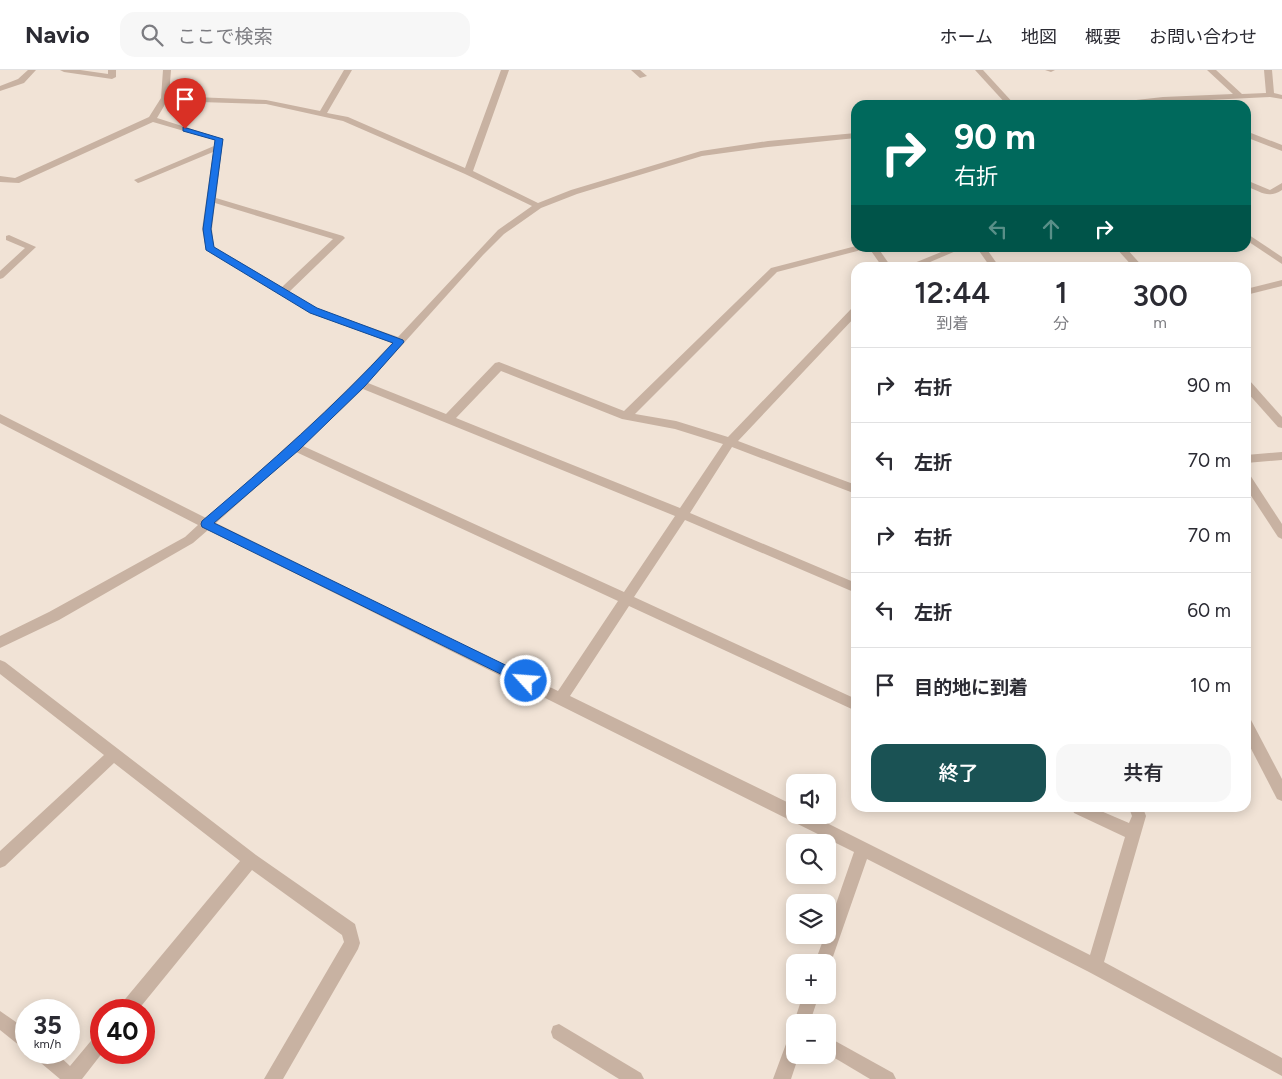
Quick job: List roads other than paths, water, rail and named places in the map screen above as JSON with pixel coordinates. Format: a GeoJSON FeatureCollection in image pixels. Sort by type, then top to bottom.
{"type":"FeatureCollection","features":[{"type":"Feature","properties":{"kind":"street"},"geometry":{"type":"LineString","coordinates":[[0,89],[21,81],[32,70]]}},
{"type":"Feature","properties":{"kind":"street"},"geometry":{"type":"LineString","coordinates":[[64,70],[112,77],[112,70]]}},
{"type":"Feature","properties":{"kind":"street"},"geometry":{"type":"LineString","coordinates":[[0,179],[16,181],[152,119],[165,98],[166,70]]}},
{"type":"Feature","properties":{"kind":"street"},"geometry":{"type":"LineString","coordinates":[[322,114],[348,70]]}},
{"type":"Feature","properties":{"kind":"street"},"geometry":{"type":"LineString","coordinates":[[468,172],[505,70]]}},
{"type":"Feature","properties":{"kind":"street"},"geometry":{"type":"LineString","coordinates":[[635,70],[643,76]]}},
{"type":"Feature","properties":{"kind":"street"},"geometry":{"type":"LineString","coordinates":[[979,70],[1006,100]]}},
{"type":"Feature","properties":{"kind":"street"},"geometry":{"type":"LineString","coordinates":[[1211,70],[1240,96]]}},
{"type":"Feature","properties":{"kind":"street"},"geometry":{"type":"LineString","coordinates":[[1268,70],[1270,94]]}},
{"type":"Feature","properties":{"kind":"street"},"geometry":{"type":"LineString","coordinates":[[1154,100],[1270,94],[1282,97]]}},
{"type":"Feature","properties":{"kind":"street"},"geometry":{"type":"LineString","coordinates":[[165,98],[266,102],[345,119],[468,172],[538,206]]}},
{"type":"Feature","properties":{"kind":"street"},"geometry":{"type":"LineString","coordinates":[[152,119],[219,139],[207,229],[210,248],[314,310],[400,342]]}},
{"type":"Feature","properties":{"kind":"street"},"geometry":{"type":"LineString","coordinates":[[0,642],[54,616],[189,540],[295,447],[361,384],[501,232],[538,206],[574,192],[701,154],[851,135]]}},
{"type":"Feature","properties":{"kind":"street"},"geometry":{"type":"LineString","coordinates":[[1251,136],[1282,148]]}},
{"type":"Feature","properties":{"kind":"street"},"geometry":{"type":"LineString","coordinates":[[138,180],[218,147]]}},
{"type":"Feature","properties":{"kind":"street"},"geometry":{"type":"LineString","coordinates":[[1251,185],[1271,194],[1282,186]]}},
{"type":"Feature","properties":{"kind":"street"},"geometry":{"type":"LineString","coordinates":[[211,199],[340,238],[283,292]]}},
{"type":"Feature","properties":{"kind":"street"},"geometry":{"type":"LineString","coordinates":[[0,276],[31,247],[9,238]]}},
{"type":"Feature","properties":{"kind":"street"},"geometry":{"type":"LineString","coordinates":[[1251,239],[1282,261]]}},
{"type":"Feature","properties":{"kind":"street"},"geometry":{"type":"LineString","coordinates":[[626,416],[774,270],[851,250]]}},
{"type":"Feature","properties":{"kind":"street"},"geometry":{"type":"LineString","coordinates":[[922,262],[948,252]]}},
{"type":"Feature","properties":{"kind":"street"},"geometry":{"type":"LineString","coordinates":[[1125,252],[1134,262]]}},
{"type":"Feature","properties":{"kind":"street"},"geometry":{"type":"LineString","coordinates":[[1251,291],[1282,283]]}},
{"type":"Feature","properties":{"kind":"street"},"geometry":{"type":"LineString","coordinates":[[561,698],[730,442],[851,315]]}},
{"type":"Feature","properties":{"kind":"street"},"geometry":{"type":"LineString","coordinates":[[448,419],[499,366],[626,416],[676,425],[730,442],[851,488]]}},
{"type":"Feature","properties":{"kind":"street"},"geometry":{"type":"LineString","coordinates":[[361,384],[684,514],[851,586]]}},
{"type":"Feature","properties":{"kind":"street"},"geometry":{"type":"LineString","coordinates":[[1251,390],[1282,424]]}},
{"type":"Feature","properties":{"kind":"street"},"geometry":{"type":"LineString","coordinates":[[0,418],[206,524],[786,810]]}},
{"type":"Feature","properties":{"kind":"street"},"geometry":{"type":"LineString","coordinates":[[295,447],[851,703]]}},
{"type":"Feature","properties":{"kind":"street"},"geometry":{"type":"LineString","coordinates":[[1251,459],[1282,456]]}},
{"type":"Feature","properties":{"kind":"street"},"geometry":{"type":"LineString","coordinates":[[1251,486],[1282,534]]}},
{"type":"Feature","properties":{"kind":"street"},"geometry":{"type":"LineString","coordinates":[[0,666],[251,860],[349,930],[352,943],[273,1079]]}},
{"type":"Feature","properties":{"kind":"street"},"geometry":{"type":"LineString","coordinates":[[1251,734],[1282,794]]}},
{"type":"Feature","properties":{"kind":"street"},"geometry":{"type":"LineString","coordinates":[[0,861],[113,755]]}},
{"type":"Feature","properties":{"kind":"street"},"geometry":{"type":"LineString","coordinates":[[1088,812],[1134,833]]}},
{"type":"Feature","properties":{"kind":"street"},"geometry":{"type":"LineString","coordinates":[[1095,966],[1140,816],[1138,812]]}},
{"type":"Feature","properties":{"kind":"street"},"geometry":{"type":"LineString","coordinates":[[814,824],[1095,966],[1282,1067]]}},
{"type":"Feature","properties":{"kind":"street"},"geometry":{"type":"LineString","coordinates":[[826,954],[863,848]]}},
{"type":"Feature","properties":{"kind":"street"},"geometry":{"type":"LineString","coordinates":[[136,999],[251,860]]}},
{"type":"Feature","properties":{"kind":"street"},"geometry":{"type":"LineString","coordinates":[[0,1019],[15,1031]]}},
{"type":"Feature","properties":{"kind":"street"},"geometry":{"type":"LineString","coordinates":[[559,1032],[635,1079]]}},
{"type":"Feature","properties":{"kind":"street"},"geometry":{"type":"LineString","coordinates":[[836,1050],[887,1079]]}},
{"type":"Feature","properties":{"kind":"street"},"geometry":{"type":"LineString","coordinates":[[55,1064],[72,1078],[90,1056]]}},
{"type":"Feature","properties":{"kind":"street"},"geometry":{"type":"LineString","coordinates":[[782,1079],[787,1064]]}}]}
